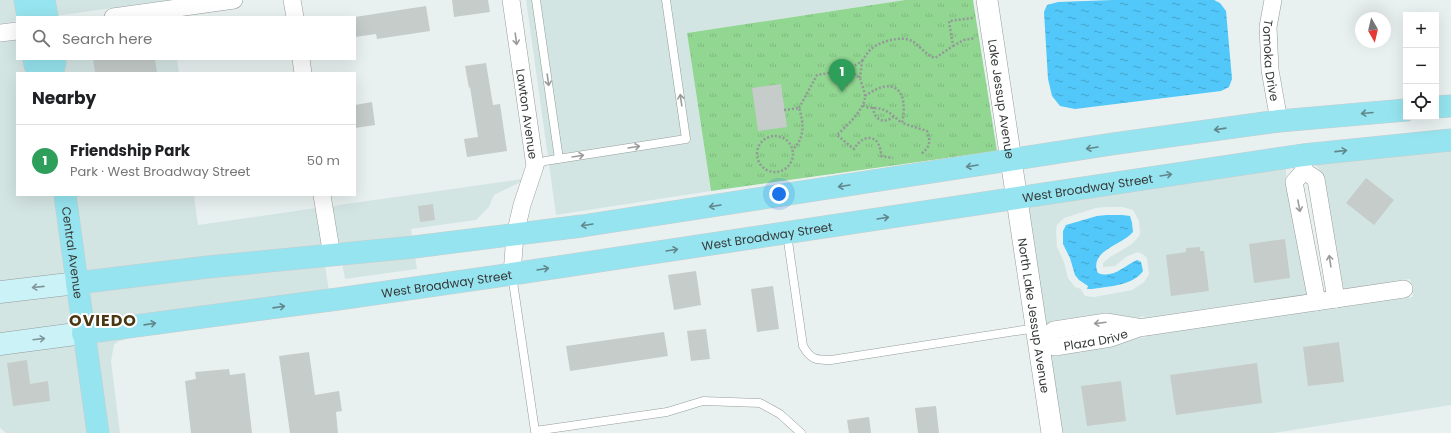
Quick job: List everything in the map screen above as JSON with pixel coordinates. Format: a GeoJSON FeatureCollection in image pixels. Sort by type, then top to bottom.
{"type":"FeatureCollection","features":[{"type":"Feature","properties":{"kind":"main road"},"geometry":{"type":"LineString","coordinates":[[25,0],[28,16]]}},
{"type":"Feature","properties":{"kind":"main road"},"geometry":{"type":"LineString","coordinates":[[44,0],[47,16]]}},
{"type":"Feature","properties":{"kind":"main road"},"geometry":{"type":"LineString","coordinates":[[1439,107],[1451,106]]}},
{"type":"Feature","properties":{"kind":"main road"},"geometry":{"type":"LineString","coordinates":[[0,292],[208,267],[332,256],[514,235],[582,226],[1112,144],[1279,121],[1403,110]]}},
{"type":"Feature","properties":{"kind":"main road","name":"West Broadway Street"},"geometry":{"type":"LineString","coordinates":[[83,333],[512,274],[1016,198],[1304,163],[1451,140]]}},
{"type":"Feature","properties":{"kind":"main road","name":"Central Avenue"},"geometry":{"type":"LineString","coordinates":[[65,196],[98,433]]}},
{"type":"Feature","properties":{"kind":"main road"},"geometry":{"type":"LineString","coordinates":[[0,344],[83,333]]}},
{"type":"Feature","properties":{"kind":"street"},"geometry":{"type":"LineString","coordinates":[[120,16],[234,0]]}},
{"type":"Feature","properties":{"kind":"street"},"geometry":{"type":"LineString","coordinates":[[292,0],[295,16]]}},
{"type":"Feature","properties":{"kind":"street","name":"Lawton Avenue"},"geometry":{"type":"LineString","coordinates":[[511,0],[535,166],[514,235],[512,274]]}},
{"type":"Feature","properties":{"kind":"street","name":"Lake Jessup Avenue"},"geometry":{"type":"LineString","coordinates":[[987,0],[1016,198]]}},
{"type":"Feature","properties":{"kind":"street","name":"Tomoka Drive"},"geometry":{"type":"LineString","coordinates":[[1273,0],[1268,27],[1270,70],[1279,121]]}},
{"type":"Feature","properties":{"kind":"street"},"geometry":{"type":"LineString","coordinates":[[0,33],[16,30]]}},
{"type":"Feature","properties":{"kind":"street"},"geometry":{"type":"LineString","coordinates":[[301,60],[303,72]]}},
{"type":"Feature","properties":{"kind":"street"},"geometry":{"type":"LineString","coordinates":[[1317,302],[1294,182],[1304,163],[1316,179],[1336,299]]}},
{"type":"Feature","properties":{"kind":"street"},"geometry":{"type":"LineString","coordinates":[[322,196],[332,256]]}},
{"type":"Feature","properties":{"kind":"street","name":"North Lake Jessup Avenue"},"geometry":{"type":"LineString","coordinates":[[1016,198],[1052,433]]}},
{"type":"Feature","properties":{"kind":"street","name":"Plaza Drive"},"geometry":{"type":"LineString","coordinates":[[1038,335],[1054,330],[1106,322],[1139,328],[1404,289]]}},
{"type":"Feature","properties":{"kind":"lane"},"geometry":{"type":"LineString","coordinates":[[536,0],[559,159]]}},
{"type":"Feature","properties":{"kind":"lane"},"geometry":{"type":"LineString","coordinates":[[535,166],[545,161],[686,139],[666,0]]}},
{"type":"Feature","properties":{"kind":"lane"},"geometry":{"type":"LineString","coordinates":[[787,233],[803,346],[808,355],[817,360],[1038,335]]}},
{"type":"Feature","properties":{"kind":"lane"},"geometry":{"type":"LineString","coordinates":[[512,274],[533,432],[667,412],[703,401],[760,404],[780,414],[801,433]]}},
{"type":"Feature","properties":{"kind":"path"},"geometry":{"type":"LineString","coordinates":[[953,46],[949,21],[976,17]]}},
{"type":"Feature","properties":{"kind":"path"},"geometry":{"type":"LineString","coordinates":[[792,150],[802,139],[802,124],[799,108],[817,75],[848,70],[862,61],[870,50],[884,42],[896,39],[910,40],[930,56],[935,58],[964,40],[979,38]]}},
{"type":"Feature","properties":{"kind":"path"},"geometry":{"type":"LineString","coordinates":[[862,61],[860,78],[865,96],[863,104],[855,116],[837,135],[854,149],[864,138],[872,138],[878,143],[881,149],[881,156],[897,158]]}},
{"type":"Feature","properties":{"kind":"path"},"geometry":{"type":"LineString","coordinates":[[848,70],[860,78]]}},
{"type":"Feature","properties":{"kind":"path"},"geometry":{"type":"LineString","coordinates":[[865,96],[880,88],[888,86],[901,92],[905,112],[902,123]]}},
{"type":"Feature","properties":{"kind":"path"},"geometry":{"type":"LineString","coordinates":[[863,104],[866,108],[873,107],[888,111],[902,123],[927,132],[930,143],[922,154],[918,156]]}},
{"type":"Feature","properties":{"kind":"path"},"geometry":{"type":"LineString","coordinates":[[873,107],[874,114],[880,120],[889,120],[894,116]]}},
{"type":"Feature","properties":{"kind":"path"},"geometry":{"type":"LineString","coordinates":[[784,110],[799,108]]}},
{"type":"Feature","properties":{"kind":"path"},"geometry":{"type":"LineString","coordinates":[[768,138],[783,138],[787,141],[792,150],[793,156],[791,162],[788,167],[783,170],[771,172],[766,170],[758,161],[758,150],[763,141],[768,138]]}},
{"type":"Feature","properties":{"kind":"shaded area"},"geometry":{"type":"Polygon","coordinates":[[[0,0],[17,0],[16,21],[0,24],[0,0]]]}},
{"type":"Feature","properties":{"kind":"shaded area"},"geometry":{"type":"Polygon","coordinates":[[[52,0],[170,0],[55,16],[52,0]]]}},
{"type":"Feature","properties":{"kind":"shaded area"},"geometry":{"type":"Polygon","coordinates":[[[526,0],[905,0],[687,33],[711,191],[556,215],[526,0]]]}},
{"type":"Feature","properties":{"kind":"shaded area"},"geometry":{"type":"Polygon","coordinates":[[[16,40],[16,60],[26,60],[28,72],[16,72],[16,196],[57,196],[74,325],[0,333],[0,42],[16,40]]]}},
{"type":"Feature","properties":{"kind":"shaded area"},"geometry":{"type":"Polygon","coordinates":[[[62,60],[177,60],[179,72],[61,72],[62,60]]]}},
{"type":"Feature","properties":{"kind":"shaded area"},"geometry":{"type":"Polygon","coordinates":[[[1451,140],[1451,405],[1274,433],[1060,433],[1048,354],[1057,356],[1113,346],[1140,337],[1145,338],[1146,335],[1413,297],[1410,279],[1342,289],[1322,175],[1319,169],[1312,162],[1451,140]]]}},
{"type":"Feature","properties":{"kind":"shaded area"},"geometry":{"type":"Polygon","coordinates":[[[1286,166],[1286,180],[1308,294],[1144,318],[1143,316],[1138,318],[1105,313],[1052,321],[1044,326],[1026,206],[1286,166]],[[1122,207],[1096,208],[1064,218],[1057,225],[1057,247],[1064,262],[1068,278],[1075,287],[1081,289],[1085,296],[1094,297],[1132,290],[1144,282],[1149,274],[1147,258],[1138,252],[1126,257],[1115,266],[1103,267],[1103,263],[1132,244],[1139,236],[1139,221],[1133,210],[1122,207]]]}},
{"type":"Feature","properties":{"kind":"shaded area"},"geometry":{"type":"Polygon","coordinates":[[[529,178],[494,195],[489,207],[476,220],[411,229],[417,269],[345,279],[332,206],[529,178]]]}},
{"type":"Feature","properties":{"kind":"shaded area"},"geometry":{"type":"Polygon","coordinates":[[[73,196],[194,196],[198,225],[316,208],[329,291],[90,323],[73,196]]]}},
{"type":"Feature","properties":{"kind":"shaded area"},"geometry":{"type":"Polygon","coordinates":[[[129,338],[117,342],[114,345],[111,361],[120,433],[106,433],[93,341],[129,338]]]}},
{"type":"Feature","properties":{"kind":"shaded area"},"geometry":{"type":"Polygon","coordinates":[[[77,343],[90,433],[6,433],[0,428],[0,351],[77,343]]]}},
{"type":"Feature","properties":{"kind":"green space"},"geometry":{"type":"Polygon","coordinates":[[[905,0],[973,0],[997,151],[711,191],[687,33],[905,0]]]}},
{"type":"Feature","properties":{"kind":"water"},"geometry":{"type":"Polygon","coordinates":[[[1113,0],[1214,0],[1220,3],[1226,11],[1232,79],[1229,87],[1221,91],[1075,109],[1060,106],[1052,96],[1048,79],[1044,12],[1047,5],[1058,2],[1113,0]]]}},
{"type":"Feature","properties":{"kind":"water"},"geometry":{"type":"Polygon","coordinates":[[[1097,216],[1130,216],[1133,232],[1102,254],[1096,265],[1098,273],[1114,273],[1137,260],[1141,262],[1143,271],[1133,280],[1127,282],[1113,286],[1087,289],[1088,286],[1079,280],[1075,275],[1070,258],[1063,244],[1063,231],[1066,225],[1097,216]]]}},
{"type":"Feature","properties":{"kind":"building"},"geometry":{"type":"Polygon","coordinates":[[[452,0],[488,0],[490,12],[454,17],[452,0]]]}},
{"type":"Feature","properties":{"kind":"building"},"geometry":{"type":"Polygon","coordinates":[[[426,6],[430,31],[377,39],[376,34],[356,37],[356,17],[426,6]]]}},
{"type":"Feature","properties":{"kind":"building"},"geometry":{"type":"Polygon","coordinates":[[[93,60],[155,60],[157,72],[95,72],[93,60]]]}},
{"type":"Feature","properties":{"kind":"building"},"geometry":{"type":"Polygon","coordinates":[[[486,63],[493,105],[500,104],[507,151],[467,157],[464,139],[478,137],[465,66],[486,63]]]}},
{"type":"Feature","properties":{"kind":"building"},"geometry":{"type":"Polygon","coordinates":[[[781,84],[787,127],[758,131],[752,88],[781,84]]]}},
{"type":"Feature","properties":{"kind":"building"},"geometry":{"type":"Polygon","coordinates":[[[372,102],[375,125],[356,128],[356,105],[372,102]]]}},
{"type":"Feature","properties":{"kind":"building"},"geometry":{"type":"Polygon","coordinates":[[[1366,178],[1394,200],[1374,225],[1346,203],[1366,178]]]}},
{"type":"Feature","properties":{"kind":"building"},"geometry":{"type":"Polygon","coordinates":[[[433,204],[435,220],[420,222],[418,206],[433,204]]]}},
{"type":"Feature","properties":{"kind":"building"},"geometry":{"type":"Polygon","coordinates":[[[1285,239],[1290,278],[1254,283],[1249,244],[1285,239]]]}},
{"type":"Feature","properties":{"kind":"building"},"geometry":{"type":"Polygon","coordinates":[[[1200,247],[1200,251],[1204,251],[1209,291],[1171,296],[1166,255],[1186,252],[1186,248],[1200,247]]]}},
{"type":"Feature","properties":{"kind":"building"},"geometry":{"type":"Polygon","coordinates":[[[696,271],[701,305],[674,310],[668,275],[696,271]]]}},
{"type":"Feature","properties":{"kind":"building"},"geometry":{"type":"Polygon","coordinates":[[[773,286],[779,329],[757,332],[751,289],[773,286]]]}},
{"type":"Feature","properties":{"kind":"building"},"geometry":{"type":"Polygon","coordinates":[[[706,329],[710,359],[691,361],[687,331],[706,329]]]}},
{"type":"Feature","properties":{"kind":"building"},"geometry":{"type":"Polygon","coordinates":[[[664,332],[668,356],[570,371],[566,346],[664,332]]]}},
{"type":"Feature","properties":{"kind":"building"},"geometry":{"type":"Polygon","coordinates":[[[1339,342],[1344,382],[1308,386],[1303,347],[1339,342]]]}},
{"type":"Feature","properties":{"kind":"building"},"geometry":{"type":"Polygon","coordinates":[[[309,352],[315,395],[339,391],[342,411],[336,412],[338,433],[290,433],[279,356],[309,352]]]}},
{"type":"Feature","properties":{"kind":"building"},"geometry":{"type":"Polygon","coordinates":[[[27,360],[30,384],[48,381],[50,401],[13,406],[7,363],[27,360]]]}},
{"type":"Feature","properties":{"kind":"building"},"geometry":{"type":"Polygon","coordinates":[[[1257,363],[1262,403],[1176,415],[1170,375],[1257,363]]]}},
{"type":"Feature","properties":{"kind":"building"},"geometry":{"type":"Polygon","coordinates":[[[229,369],[230,375],[245,373],[252,433],[191,433],[185,381],[196,379],[195,372],[229,369]]]}},
{"type":"Feature","properties":{"kind":"building"},"geometry":{"type":"Polygon","coordinates":[[[1121,381],[1126,421],[1087,426],[1081,386],[1121,381]]]}},
{"type":"Feature","properties":{"kind":"building"},"geometry":{"type":"Polygon","coordinates":[[[936,406],[939,433],[918,433],[915,408],[936,406]]]}},
{"type":"Feature","properties":{"kind":"building"},"geometry":{"type":"Polygon","coordinates":[[[869,417],[871,433],[849,433],[847,420],[869,417]]]}},
{"type":"Feature","properties":{"kind":"place","name":"Friendship Park"},"geometry":{"type":"Point","coordinates":[842,92]}},
{"type":"Feature","properties":{"kind":"district","name":"OVIEDO"},"geometry":{"type":"Point","coordinates":[103,320]}}]}
